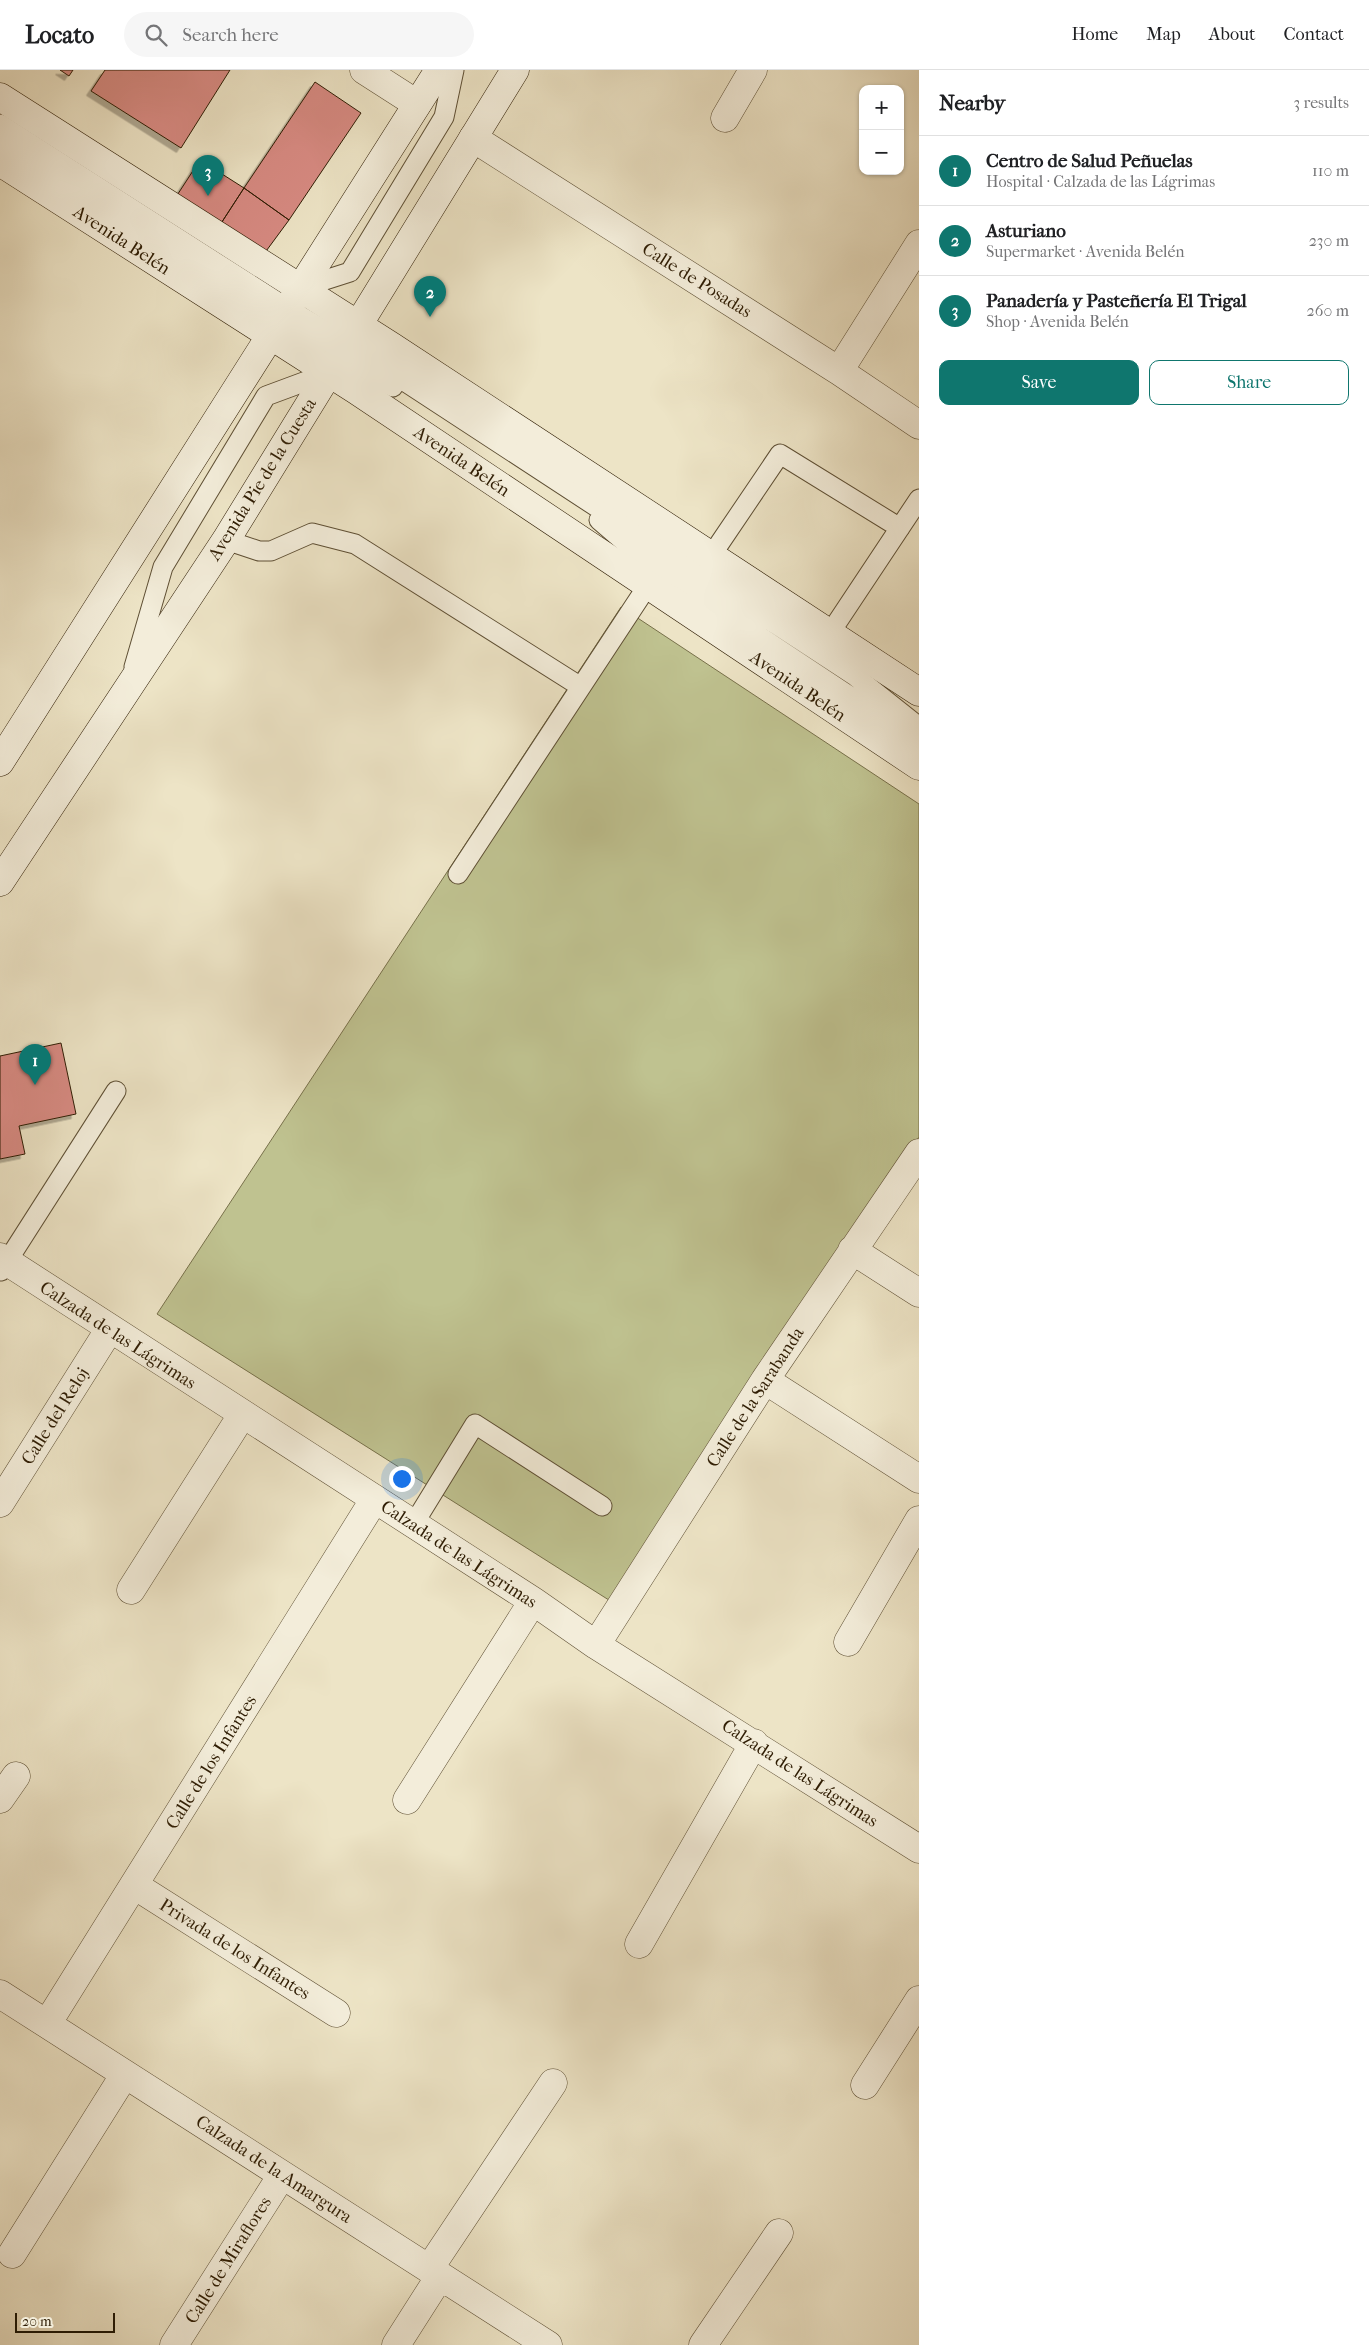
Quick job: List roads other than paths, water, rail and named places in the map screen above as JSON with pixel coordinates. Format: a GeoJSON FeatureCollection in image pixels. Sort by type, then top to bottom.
{"type":"FeatureCollection","features":[{"type":"Feature","properties":{"kind":"street"},"geometry":{"type":"LineString","coordinates":[[364,70],[417,104]]}},
{"type":"Feature","properties":{"kind":"street"},"geometry":{"type":"LineString","coordinates":[[0,762],[439,70]]}},
{"type":"Feature","properties":{"kind":"street","name":"Avenida Pie de la Cuesta"},"geometry":{"type":"LineString","coordinates":[[0,882],[226,540],[514,70]]}},
{"type":"Feature","properties":{"kind":"street"},"geometry":{"type":"LineString","coordinates":[[725,118],[753,70]]}},
{"type":"Feature","properties":{"kind":"street","name":"Avenida Belén"},"geometry":{"type":"LineString","coordinates":[[0,97],[284,313],[342,350],[648,585],[919,766]]}},
{"type":"Feature","properties":{"kind":"street","name":"Calle de Posadas"},"geometry":{"type":"LineString","coordinates":[[473,138],[839,370],[919,425]]}},
{"type":"Feature","properties":{"kind":"street","name":"Avenida Belén"},"geometry":{"type":"LineString","coordinates":[[0,162],[284,313],[342,350],[711,556],[919,692]]}},
{"type":"Feature","properties":{"kind":"street"},"geometry":{"type":"LineString","coordinates":[[839,370],[919,244]]}},
{"type":"Feature","properties":{"kind":"street","name":"Calle de la Sarabanda"},"geometry":{"type":"LineString","coordinates":[[596,1645],[765,1380],[919,1153]]}},
{"type":"Feature","properties":{"kind":"street"},"geometry":{"type":"LineString","coordinates":[[852,1250],[919,1293]]}},
{"type":"Feature","properties":{"kind":"street","name":"Calzada de las Lágrimas"},"geometry":{"type":"LineString","coordinates":[[2,1264],[109,1330],[533,1601],[596,1645],[754,1743],[919,1849]]}},
{"type":"Feature","properties":{"kind":"street","name":"Calle del Reloj"},"geometry":{"type":"LineString","coordinates":[[0,1502],[109,1330]]}},
{"type":"Feature","properties":{"kind":"street"},"geometry":{"type":"LineString","coordinates":[[765,1380],[919,1479]]}},
{"type":"Feature","properties":{"kind":"street"},"geometry":{"type":"LineString","coordinates":[[132,1590],[242,1415]]}},
{"type":"Feature","properties":{"kind":"street","name":"Calle de los Infantes"},"geometry":{"type":"LineString","coordinates":[[47,2024],[374,1500]]}},
{"type":"Feature","properties":{"kind":"street"},"geometry":{"type":"LineString","coordinates":[[848,1642],[919,1520]]}},
{"type":"Feature","properties":{"kind":"street"},"geometry":{"type":"LineString","coordinates":[[407,1800],[533,1601]]}},
{"type":"Feature","properties":{"kind":"street"},"geometry":{"type":"LineString","coordinates":[[639,1944],[754,1743]]}},
{"type":"Feature","properties":{"kind":"street"},"geometry":{"type":"LineString","coordinates":[[0,1799],[16,1776]]}},
{"type":"Feature","properties":{"kind":"street","name":"Privada de los Infantes"},"geometry":{"type":"LineString","coordinates":[[134,1885],[336,2013]]}},
{"type":"Feature","properties":{"kind":"street","name":"Calzada de la Amargura"},"geometry":{"type":"LineString","coordinates":[[0,1994],[548,2345]]}},
{"type":"Feature","properties":{"kind":"street"},"geometry":{"type":"LineString","coordinates":[[865,2085],[919,2000]]}},
{"type":"Feature","properties":{"kind":"street"},"geometry":{"type":"LineString","coordinates":[[12,2254],[125,2074]]}},
{"type":"Feature","properties":{"kind":"street"},"geometry":{"type":"LineString","coordinates":[[396,2345],[435,2272],[552,2083]]}},
{"type":"Feature","properties":{"kind":"street","name":"Calle de Miraflores"},"geometry":{"type":"LineString","coordinates":[[174,2345],[282,2175]]}},
{"type":"Feature","properties":{"kind":"street"},"geometry":{"type":"LineString","coordinates":[[703,2345],[780,2233]]}},
{"type":"Feature","properties":{"kind":"lane"},"geometry":{"type":"LineString","coordinates":[[284,313],[350,272],[444,117],[454,70]]}},
{"type":"Feature","properties":{"kind":"lane"},"geometry":{"type":"LineString","coordinates":[[0,124],[284,313]]}},
{"type":"Feature","properties":{"kind":"lane"},"geometry":{"type":"LineString","coordinates":[[0,141],[284,313]]}},
{"type":"Feature","properties":{"kind":"lane"},"geometry":{"type":"LineString","coordinates":[[127,692],[163,567],[266,396],[342,350]]}},
{"type":"Feature","properties":{"kind":"lane"},"geometry":{"type":"LineString","coordinates":[[342,350],[855,676],[919,727]]}},
{"type":"Feature","properties":{"kind":"lane"},"geometry":{"type":"LineString","coordinates":[[342,350],[390,385],[599,520],[649,563],[919,742]]}},
{"type":"Feature","properties":{"kind":"lane"},"geometry":{"type":"LineString","coordinates":[[711,556],[780,454],[900,528]]}},
{"type":"Feature","properties":{"kind":"lane"},"geometry":{"type":"LineString","coordinates":[[830,634],[919,498]]}},
{"type":"Feature","properties":{"kind":"lane"},"geometry":{"type":"LineString","coordinates":[[226,540],[259,551],[271,551],[312,533],[355,544],[581,687]]}},
{"type":"Feature","properties":{"kind":"lane"},"geometry":{"type":"LineString","coordinates":[[458,874],[648,585]]}},
{"type":"Feature","properties":{"kind":"lane"},"geometry":{"type":"LineString","coordinates":[[2,1264],[116,1091]]}},
{"type":"Feature","properties":{"kind":"lane"},"geometry":{"type":"LineString","coordinates":[[413,1525],[476,1424],[602,1506]]}},
{"type":"Feature","properties":{"kind":"place","name":"Panadería y Pasteñería El Trigal"},"geometry":{"type":"Point","coordinates":[208,196]}},
{"type":"Feature","properties":{"kind":"place","name":"Asturiano"},"geometry":{"type":"Point","coordinates":[430,317]}},
{"type":"Feature","properties":{"kind":"place","name":"Centro de Salud Peñuelas"},"geometry":{"type":"Point","coordinates":[35,1085]}}]}
